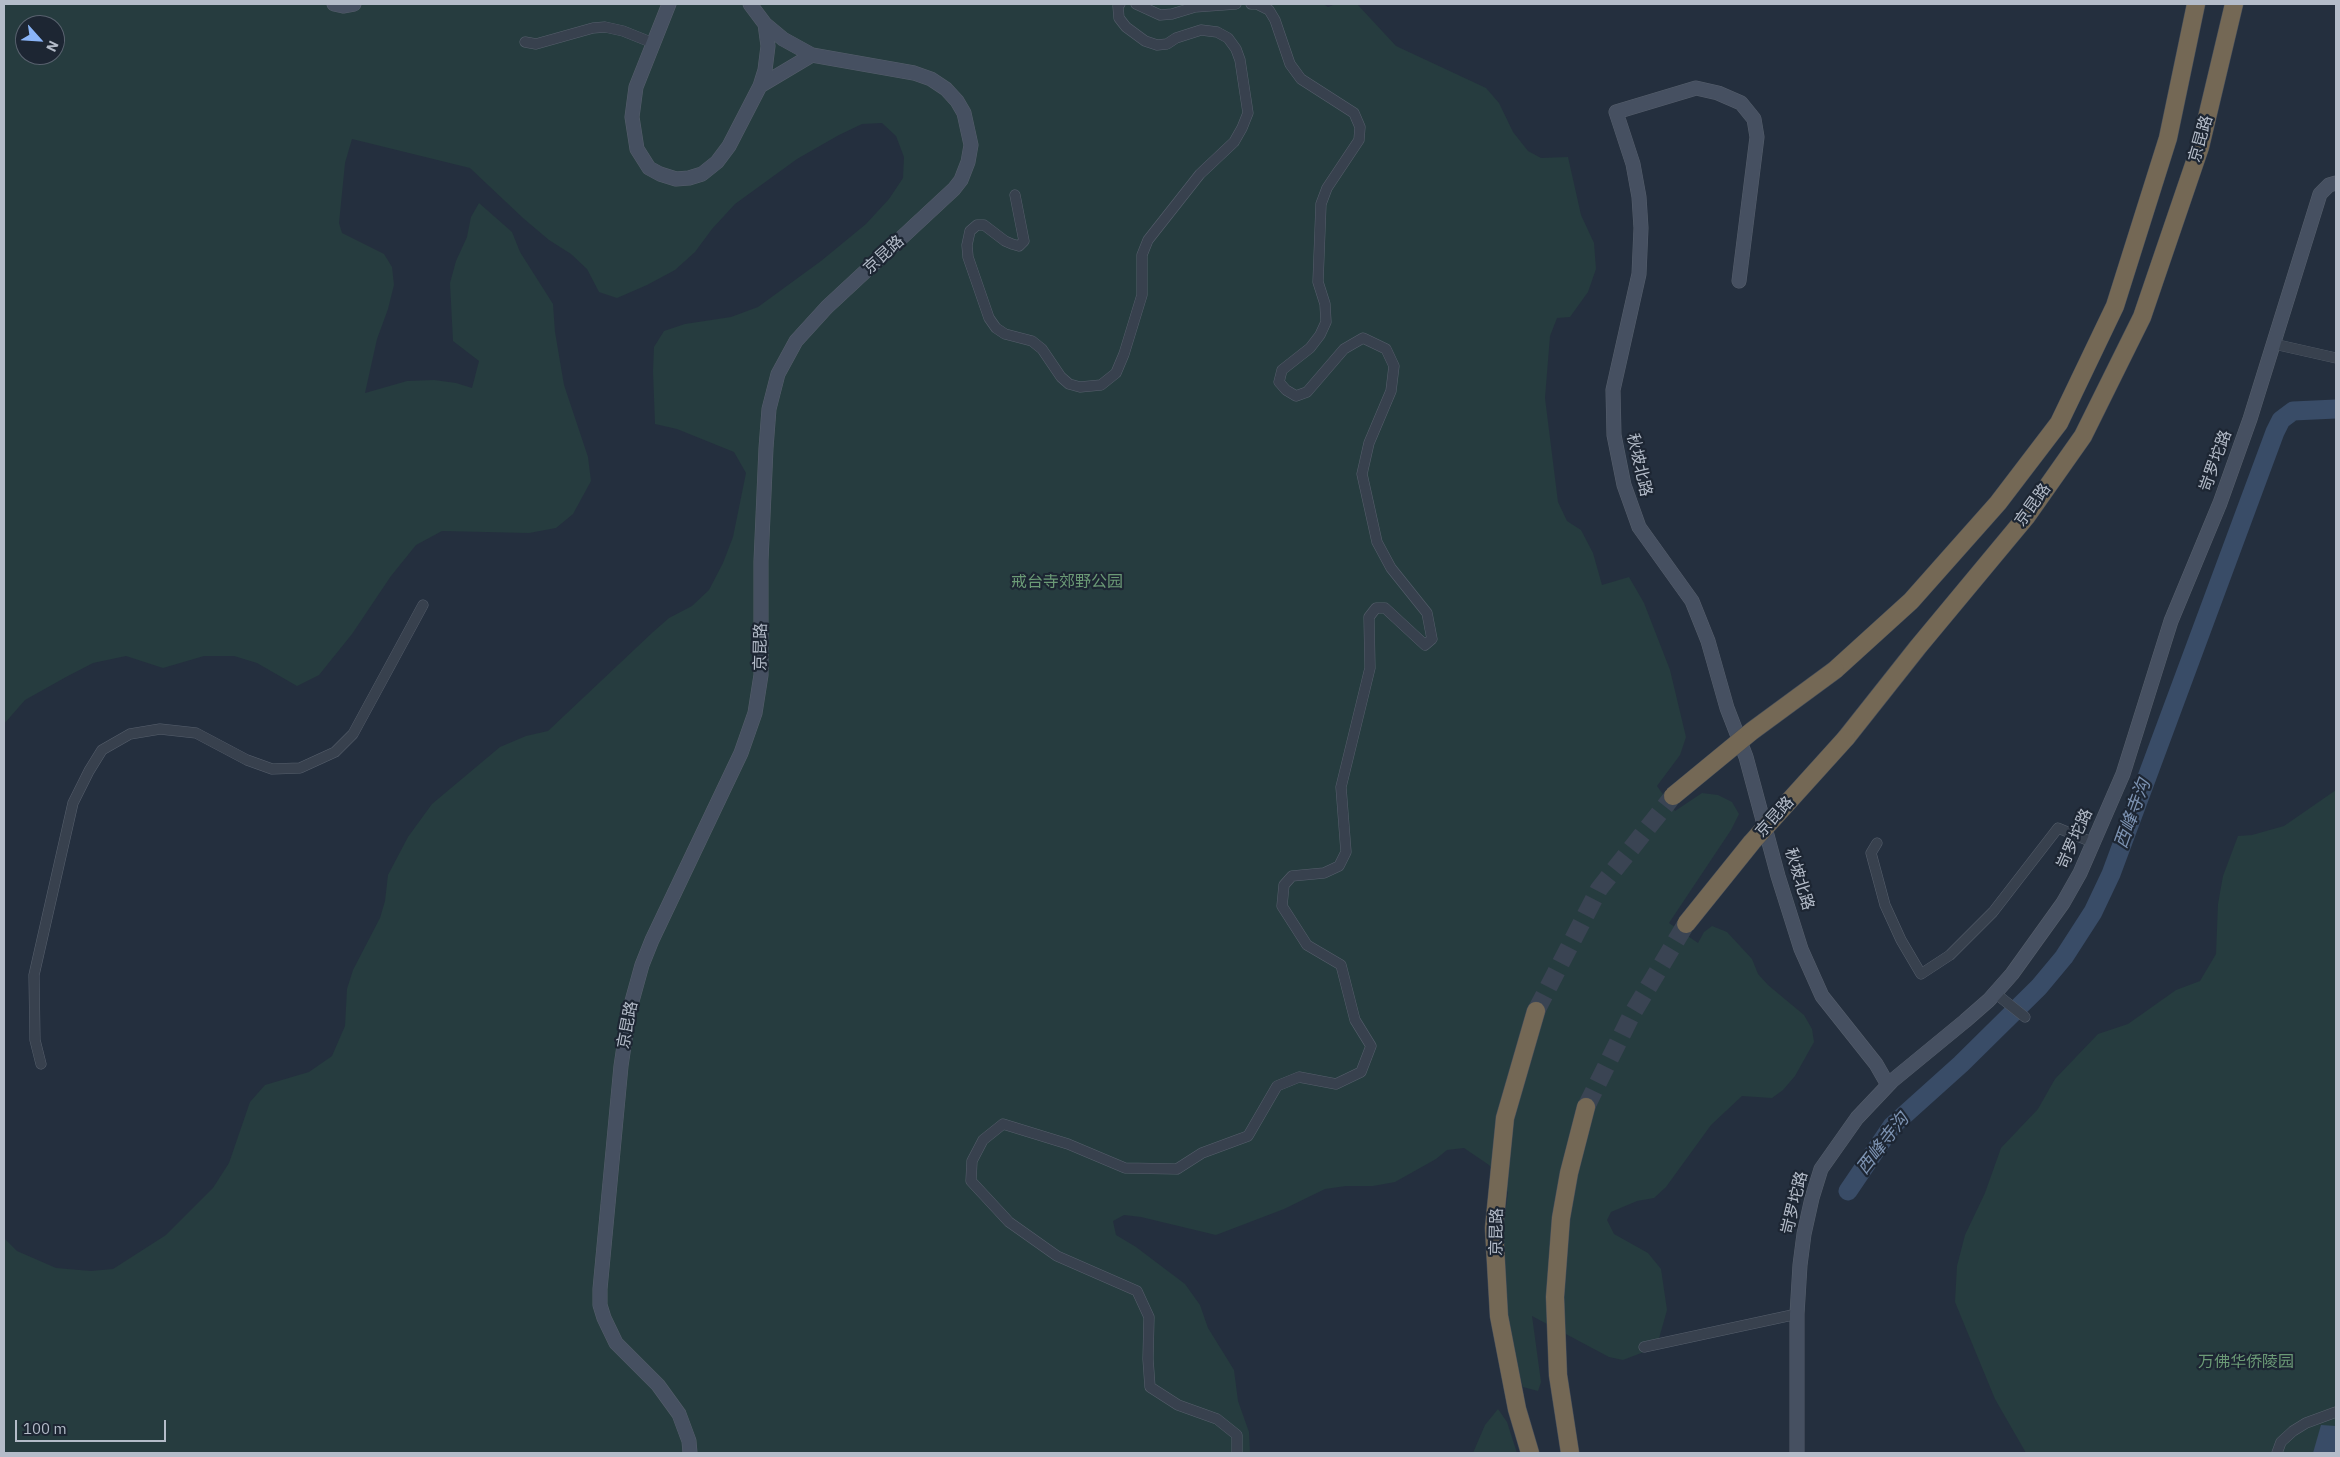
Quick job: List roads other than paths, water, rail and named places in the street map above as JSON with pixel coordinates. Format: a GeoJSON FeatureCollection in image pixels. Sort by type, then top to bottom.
{"type":"FeatureCollection","features":[{"type":"Feature","properties":{"kind":"highway","name":"京昆路"},"geometry":{"type":"LineString","coordinates":[[1673,796],[1752,731],[1835,670],[1911,601],[1998,503],[2059,424],[2115,306],[2168,138],[2196,4]]}},
{"type":"Feature","properties":{"kind":"highway","name":"京昆路"},"geometry":{"type":"LineString","coordinates":[[1686,924],[1752,842],[1846,738],[1918,647],[2026,517],[2083,436],[2142,317],[2200,147],[2234,4]]}},
{"type":"Feature","properties":{"kind":"highway","name":"京昆路"},"geometry":{"type":"LineString","coordinates":[[1530,1453],[1517,1409],[1499,1316],[1494,1228],[1505,1118],[1536,1011]]}},
{"type":"Feature","properties":{"kind":"highway"},"geometry":{"type":"LineString","coordinates":[[1570,1453],[1558,1375],[1555,1306],[1557,1256],[1561,1218],[1578,1135],[1586,1107]]}},
{"type":"Feature","properties":{"kind":"street"},"geometry":{"type":"LineString","coordinates":[[334,4],[343,6],[354,4]]}},
{"type":"Feature","properties":{"kind":"street"},"geometry":{"type":"LineString","coordinates":[[669,4],[636,87],[632,117],[637,149],[649,168],[676,179],[702,174],[717,162],[729,146],[760,86],[765,70],[768,46],[765,24]]}},
{"type":"Feature","properties":{"kind":"street","name":"京昆路"},"geometry":{"type":"LineString","coordinates":[[690,1453],[689,1441],[680,1414],[658,1385],[616,1343],[600,1305],[620,1076],[629,1012],[642,965],[652,940],[741,752],[755,713],[761,667],[761,561],[766,448],[770,409],[778,374],[796,341],[827,307],[954,189],[961,180],[968,162],[970,144],[969,129],[957,100],[946,89],[931,79],[905,71],[812,55],[783,39],[765,24],[750,4]]}},
{"type":"Feature","properties":{"kind":"street"},"geometry":{"type":"LineString","coordinates":[[1014,195],[1024,241],[1019,246],[1012,244],[984,225],[976,225],[970,231],[967,245],[968,257],[989,318],[996,328],[1005,334],[1032,341],[1042,349],[1061,377],[1069,384],[1080,387],[1101,385],[1116,373],[1124,354],[1142,295],[1142,255],[1148,240],[1200,174],[1234,142],[1248,113],[1240,60],[1236,49],[1228,38],[1217,32],[1201,30],[1176,38],[1167,44],[1157,45],[1145,41],[1126,27],[1119,18],[1118,6],[1120,4]]}},
{"type":"Feature","properties":{"kind":"street"},"geometry":{"type":"LineString","coordinates":[[1136,4],[1160,15],[1172,14],[1194,6],[1236,4]]}},
{"type":"Feature","properties":{"kind":"street"},"geometry":{"type":"LineString","coordinates":[[1237,1453],[1237,1435],[1217,1419],[1178,1405],[1150,1387],[1148,1359],[1149,1317],[1137,1291],[1057,1256],[1009,1222],[971,1181],[972,1161],[983,1140],[1003,1124],[1068,1144],[1125,1168],[1177,1169],[1202,1153],[1248,1136],[1277,1086],[1299,1077],[1336,1084],[1361,1072],[1371,1046],[1356,1020],[1341,965],[1307,945],[1282,906],[1284,885],[1292,876],[1324,873],[1339,866],[1346,852],[1341,787],[1370,668],[1369,617],[1376,608],[1385,608],[1425,645],[1432,639],[1427,613],[1391,568],[1377,542],[1362,474],[1369,443],[1391,391],[1394,366],[1386,349],[1363,338],[1344,349],[1307,392],[1296,396],[1278,382],[1282,370],[1310,348],[1320,335],[1326,322],[1325,304],[1318,282],[1321,204],[1327,188],[1359,140],[1360,127],[1354,113],[1301,79],[1290,64],[1275,20],[1269,10],[1257,4],[1251,4]]}},
{"type":"Feature","properties":{"kind":"street"},"geometry":{"type":"LineString","coordinates":[[525,42],[536,44],[593,28],[605,27],[623,31],[653,43]]}},
{"type":"Feature","properties":{"kind":"street"},"geometry":{"type":"LineString","coordinates":[[760,86],[812,55]]}},
{"type":"Feature","properties":{"kind":"street","name":"秋坡北路"},"geometry":{"type":"LineString","coordinates":[[1739,281],[1757,137],[1754,119],[1741,103],[1718,93],[1696,88],[1616,112],[1633,164],[1639,197],[1641,228],[1639,274],[1613,390],[1614,435],[1624,485],[1639,527],[1692,601],[1708,641],[1727,708],[1746,757],[1778,876],[1801,949],[1822,996],[1876,1064],[1888,1085]]}},
{"type":"Feature","properties":{"kind":"street","name":"岢罗坨路"},"geometry":{"type":"LineString","coordinates":[[1797,1453],[1797,1314],[1804,1234],[1821,1169],[1857,1118],[1888,1085],[1965,1021],[2012,974],[2063,903],[2080,873],[2123,774],[2159,655],[2220,503],[2274,344],[2320,194],[2329,185],[2336,183]]}},
{"type":"Feature","properties":{"kind":"street"},"geometry":{"type":"LineString","coordinates":[[2274,344],[2336,358]]}},
{"type":"Feature","properties":{"kind":"street"},"geometry":{"type":"LineString","coordinates":[[41,1064],[35,1040],[34,975],[73,803],[88,771],[102,750],[130,734],[160,729],[196,733],[247,760],[272,769],[300,768],[335,752],[353,734],[423,605]]}},
{"type":"Feature","properties":{"kind":"street"},"geometry":{"type":"LineString","coordinates":[[1877,843],[1871,853],[1885,905],[1901,940],[1921,974],[1950,955],[1993,912],[2058,828],[2094,843]]}},
{"type":"Feature","properties":{"kind":"street"},"geometry":{"type":"LineString","coordinates":[[1995,993],[2024,1016]]}},
{"type":"Feature","properties":{"kind":"street"},"geometry":{"type":"LineString","coordinates":[[1644,1347],[1797,1314]]}},
{"type":"Feature","properties":{"kind":"street"},"geometry":{"type":"LineString","coordinates":[[2277,1453],[2282,1442],[2293,1431],[2306,1423],[2336,1412]]}},
{"type":"Feature","properties":{"kind":"water"},"geometry":{"type":"Polygon","coordinates":[[[2321,1425],[2336,1426],[2336,1453],[2313,1453],[2321,1425]]]}},
{"type":"Feature","properties":{"kind":"waterway","name":"西峰寺沟"},"geometry":{"type":"LineString","coordinates":[[1848,1191],[1892,1126],[1961,1064],[2039,987],[2064,957],[2093,912],[2111,874],[2275,432],[2281,420],[2293,411],[2336,409]]}},
{"type":"Feature","properties":{"kind":"tunnel"},"geometry":{"type":"LineString","coordinates":[[1536,1011],[1599,889],[1673,796]]}},
{"type":"Feature","properties":{"kind":"tunnel"},"geometry":{"type":"LineString","coordinates":[[1586,1107],[1631,1016],[1686,924]]}},
{"type":"Feature","properties":{"kind":"park label","name":"戒台寺郊野公园"},"geometry":{"type":"Point","coordinates":[1067,582]}},
{"type":"Feature","properties":{"kind":"park label","name":"万佛华侨陵园"},"geometry":{"type":"Point","coordinates":[2246,1362]}}]}
